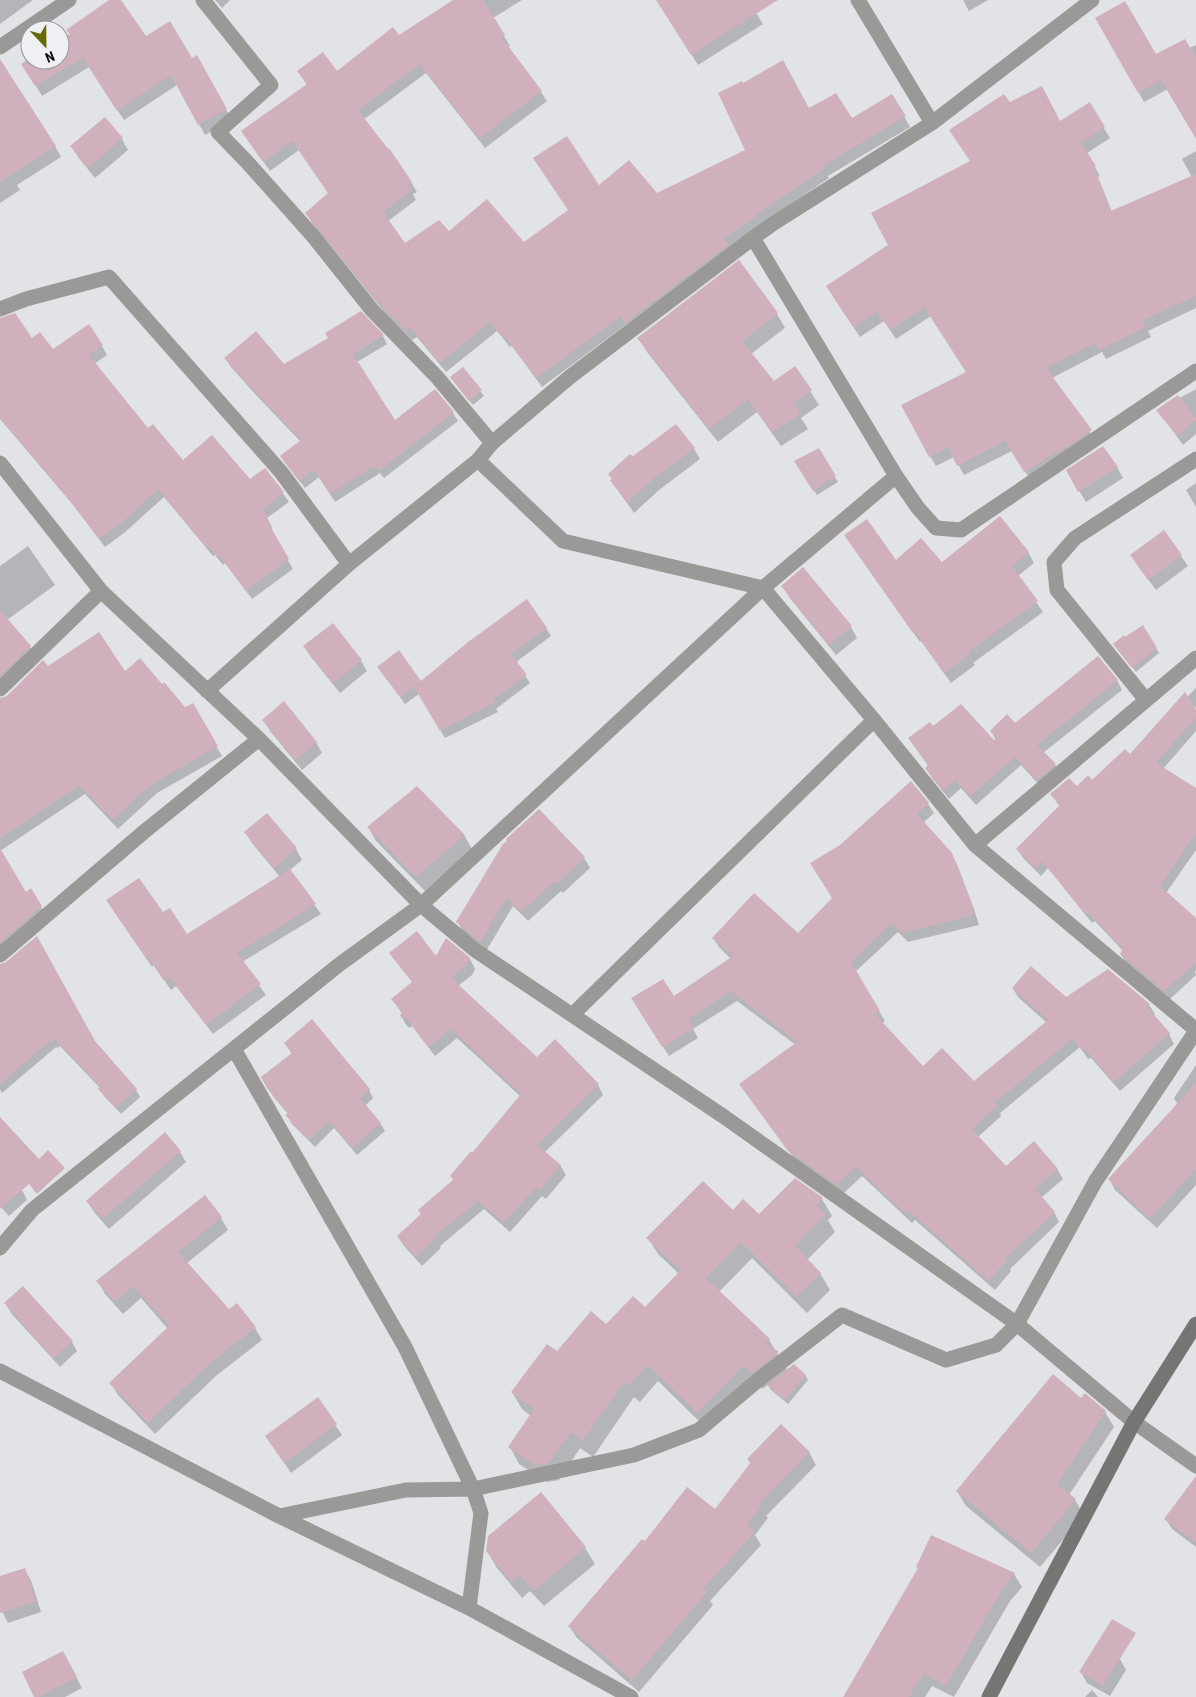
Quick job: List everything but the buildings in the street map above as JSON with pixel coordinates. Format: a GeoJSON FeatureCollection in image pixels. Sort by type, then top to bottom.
{"type":"FeatureCollection","features":[{"type":"Feature","properties":{"kind":"street"},"geometry":{"type":"LineString","coordinates":[[0,47],[69,0]]}},
{"type":"Feature","properties":{"kind":"street"},"geometry":{"type":"LineString","coordinates":[[203,0],[271,85],[218,132],[313,236],[372,310],[438,377],[492,443]]}},
{"type":"Feature","properties":{"kind":"street"},"geometry":{"type":"LineString","coordinates":[[858,0],[932,123]]}},
{"type":"Feature","properties":{"kind":"street"},"geometry":{"type":"LineString","coordinates":[[207,691],[349,564],[478,460],[492,443],[571,376],[774,223],[932,123],[1092,0]]}},
{"type":"Feature","properties":{"kind":"street"},"geometry":{"type":"LineString","coordinates":[[753,238],[896,476],[918,508],[936,528],[961,530],[1196,371]]}},
{"type":"Feature","properties":{"kind":"street"},"geometry":{"type":"LineString","coordinates":[[0,309],[26,299],[109,277],[281,472],[349,564]]}},
{"type":"Feature","properties":{"kind":"street"},"geometry":{"type":"LineString","coordinates":[[1146,700],[1057,590],[1054,562],[1075,538],[1196,459]]}},
{"type":"Feature","properties":{"kind":"street"},"geometry":{"type":"LineString","coordinates":[[278,1516],[406,1490],[473,1489],[634,1455],[699,1430],[842,1315],[946,1360],[996,1345],[1017,1324],[1095,1182],[1196,1030],[975,846],[874,720],[763,588],[563,541],[478,460]]}},
{"type":"Feature","properties":{"kind":"street"},"geometry":{"type":"LineString","coordinates":[[0,463],[101,591],[259,739],[421,906],[476,950],[723,1116],[1017,1324],[1134,1422],[1196,1466]]}},
{"type":"Feature","properties":{"kind":"street"},"geometry":{"type":"LineString","coordinates":[[0,1248],[32,1210],[340,964],[421,906],[763,588],[896,476]]}},
{"type":"Feature","properties":{"kind":"street"},"geometry":{"type":"LineString","coordinates":[[0,689],[101,591]]}},
{"type":"Feature","properties":{"kind":"street"},"geometry":{"type":"LineString","coordinates":[[975,846],[1196,658]]}},
{"type":"Feature","properties":{"kind":"street"},"geometry":{"type":"LineString","coordinates":[[572,1015],[874,720]]}},
{"type":"Feature","properties":{"kind":"street"},"geometry":{"type":"LineString","coordinates":[[0,955],[145,831],[259,739]]}},
{"type":"Feature","properties":{"kind":"street"},"geometry":{"type":"LineString","coordinates":[[234,1049],[405,1347],[473,1489],[481,1512],[469,1608]]}},
{"type":"Feature","properties":{"kind":"street"},"geometry":{"type":"LineString","coordinates":[[988,1697],[1134,1422],[1196,1324]]}},
{"type":"Feature","properties":{"kind":"street"},"geometry":{"type":"LineString","coordinates":[[0,1371],[278,1516],[469,1608],[631,1697]]}}]}
